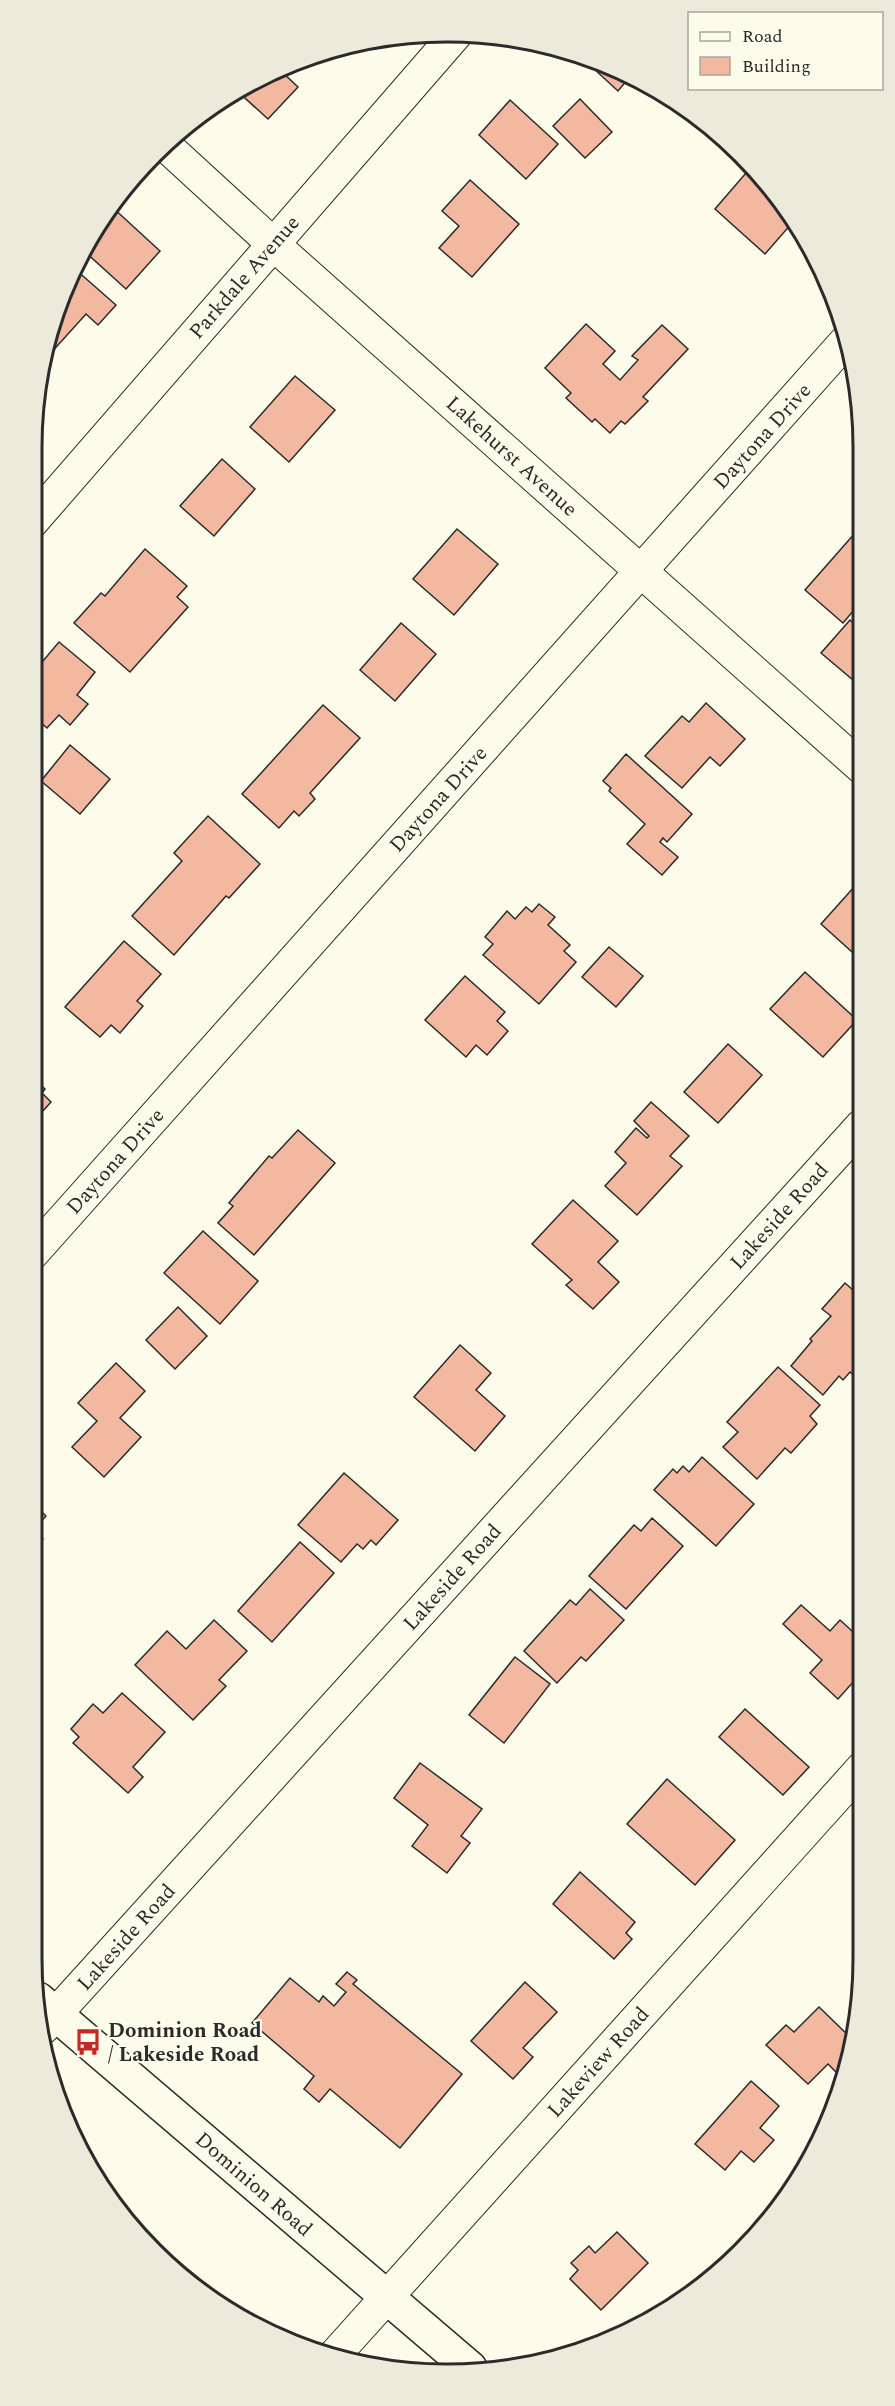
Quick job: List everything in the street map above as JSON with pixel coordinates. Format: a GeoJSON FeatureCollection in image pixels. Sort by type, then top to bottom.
{"type":"FeatureCollection","features":[{"type":"Feature","properties":{"kind":"main road","name":"Dominion Road"},"geometry":{"type":"LineString","coordinates":[[46,2014],[464,2363]]}},
{"type":"Feature","properties":{"kind":"street","name":"Parkdale Avenue"},"geometry":{"type":"LineString","coordinates":[[42,510],[449,42]]}},
{"type":"Feature","properties":{"kind":"street","name":"Lakehurst Avenue"},"geometry":{"type":"LineString","coordinates":[[172,151],[273,244],[853,759]]}},
{"type":"Feature","properties":{"kind":"street","name":"Daytona Drive"},"geometry":{"type":"LineString","coordinates":[[42,1243],[840,347]]}},
{"type":"Feature","properties":{"kind":"street","name":"Lakeside Road"},"geometry":{"type":"LineString","coordinates":[[46,2014],[853,1135]]}},
{"type":"Feature","properties":{"kind":"street","name":"Lakeview Road"},"geometry":{"type":"LineString","coordinates":[[340,2349],[853,1778]]}},
{"type":"Feature","properties":{"kind":"building"},"geometry":{"type":"Polygon","coordinates":[[[595,70],[625,83],[618,91],[595,70]]]}},
{"type":"Feature","properties":{"kind":"building"},"geometry":{"type":"Polygon","coordinates":[[[286,76],[298,87],[268,119],[244,97],[286,76]]]}},
{"type":"Feature","properties":{"kind":"building"},"geometry":{"type":"Polygon","coordinates":[[[580,99],[612,132],[585,158],[553,126],[580,99]]]}},
{"type":"Feature","properties":{"kind":"building"},"geometry":{"type":"Polygon","coordinates":[[[510,100],[558,144],[526,179],[479,135],[510,100]]]}},
{"type":"Feature","properties":{"kind":"building"},"geometry":{"type":"Polygon","coordinates":[[[746,173],[788,227],[765,254],[715,209],[746,173]]]}},
{"type":"Feature","properties":{"kind":"building"},"geometry":{"type":"Polygon","coordinates":[[[470,180],[519,224],[472,277],[439,248],[459,226],[442,211],[470,180]]]}},
{"type":"Feature","properties":{"kind":"building"},"geometry":{"type":"Polygon","coordinates":[[[118,212],[160,251],[126,289],[90,256],[118,212]]]}},
{"type":"Feature","properties":{"kind":"building"},"geometry":{"type":"Polygon","coordinates":[[[81,274],[116,305],[98,325],[86,314],[55,349],[64,317],[81,274]]]}},
{"type":"Feature","properties":{"kind":"building"},"geometry":{"type":"Polygon","coordinates":[[[586,324],[615,351],[603,364],[620,380],[638,360],[632,356],[662,325],[688,349],[643,397],[648,401],[625,424],[621,421],[610,433],[595,419],[592,422],[566,398],[571,393],[545,368],[586,324]]]}},
{"type":"Feature","properties":{"kind":"building"},"geometry":{"type":"Polygon","coordinates":[[[295,376],[335,410],[289,462],[250,427],[295,376]]]}},
{"type":"Feature","properties":{"kind":"building"},"geometry":{"type":"Polygon","coordinates":[[[222,459],[255,489],[214,536],[180,506],[222,459]]]}},
{"type":"Feature","properties":{"kind":"building"},"geometry":{"type":"Polygon","coordinates":[[[457,529],[498,564],[454,615],[413,579],[457,529]]]}},
{"type":"Feature","properties":{"kind":"building"},"geometry":{"type":"Polygon","coordinates":[[[853,535],[853,611],[843,623],[805,590],[853,535]]]}},
{"type":"Feature","properties":{"kind":"building"},"geometry":{"type":"Polygon","coordinates":[[[145,549],[187,586],[177,597],[188,607],[130,672],[74,623],[101,593],[105,596],[145,549]]]}},
{"type":"Feature","properties":{"kind":"building"},"geometry":{"type":"Polygon","coordinates":[[[850,620],[853,623],[853,680],[821,653],[850,620]]]}},
{"type":"Feature","properties":{"kind":"building"},"geometry":{"type":"Polygon","coordinates":[[[401,623],[436,654],[395,701],[360,670],[401,623]]]}},
{"type":"Feature","properties":{"kind":"building"},"geometry":{"type":"Polygon","coordinates":[[[59,642],[95,672],[77,695],[88,704],[70,725],[59,715],[47,728],[42,724],[42,662],[59,642]]]}},
{"type":"Feature","properties":{"kind":"building"},"geometry":{"type":"Polygon","coordinates":[[[706,703],[745,739],[720,766],[710,757],[682,788],[645,756],[682,716],[689,722],[706,703]]]}},
{"type":"Feature","properties":{"kind":"building"},"geometry":{"type":"Polygon","coordinates":[[[323,705],[360,738],[310,793],[315,799],[299,816],[294,811],[279,828],[242,794],[323,705]]]}},
{"type":"Feature","properties":{"kind":"building"},"geometry":{"type":"Polygon","coordinates":[[[70,745],[110,779],[80,814],[42,780],[70,745]]]}},
{"type":"Feature","properties":{"kind":"building"},"geometry":{"type":"Polygon","coordinates":[[[626,754],[692,814],[667,842],[663,838],[660,842],[678,857],[662,875],[627,844],[645,824],[609,791],[611,788],[603,781],[626,754]]]}},
{"type":"Feature","properties":{"kind":"building"},"geometry":{"type":"Polygon","coordinates":[[[208,816],[260,864],[229,898],[226,896],[174,955],[132,916],[182,861],[174,853],[208,816]]]}},
{"type":"Feature","properties":{"kind":"building"},"geometry":{"type":"Polygon","coordinates":[[[853,888],[853,953],[821,924],[853,888]]]}},
{"type":"Feature","properties":{"kind":"building"},"geometry":{"type":"Polygon","coordinates":[[[539,904],[555,917],[548,925],[570,945],[564,951],[576,962],[539,1004],[483,955],[493,944],[485,937],[507,911],[515,919],[526,907],[532,912],[539,904]]]}},
{"type":"Feature","properties":{"kind":"building"},"geometry":{"type":"Polygon","coordinates":[[[124,941],[161,974],[137,1001],[143,1006],[120,1033],[111,1025],[100,1037],[65,1007],[124,941]]]}},
{"type":"Feature","properties":{"kind":"building"},"geometry":{"type":"Polygon","coordinates":[[[609,947],[643,976],[616,1007],[582,977],[609,947]]]}},
{"type":"Feature","properties":{"kind":"building"},"geometry":{"type":"Polygon","coordinates":[[[805,972],[853,1016],[853,1024],[823,1057],[770,1009],[805,972]]]}},
{"type":"Feature","properties":{"kind":"building"},"geometry":{"type":"Polygon","coordinates":[[[465,976],[505,1012],[497,1021],[508,1031],[487,1055],[476,1045],[466,1057],[425,1020],[465,976]]]}},
{"type":"Feature","properties":{"kind":"building"},"geometry":{"type":"Polygon","coordinates":[[[728,1044],[762,1075],[718,1123],[684,1092],[728,1044]]]}},
{"type":"Feature","properties":{"kind":"building"},"geometry":{"type":"Polygon","coordinates":[[[42,1093],[51,1102],[42,1112],[42,1093]]]}},
{"type":"Feature","properties":{"kind":"building"},"geometry":{"type":"Polygon","coordinates":[[[651,1102],[689,1136],[670,1156],[682,1166],[637,1215],[605,1186],[626,1163],[615,1152],[636,1128],[647,1138],[649,1136],[634,1121],[651,1102]]]}},
{"type":"Feature","properties":{"kind":"building"},"geometry":{"type":"Polygon","coordinates":[[[298,1130],[335,1163],[254,1255],[218,1223],[233,1206],[229,1203],[269,1156],[272,1158],[298,1130]]]}},
{"type":"Feature","properties":{"kind":"building"},"geometry":{"type":"Polygon","coordinates":[[[573,1200],[618,1241],[598,1262],[619,1282],[593,1309],[566,1285],[572,1280],[532,1244],[573,1200]]]}},
{"type":"Feature","properties":{"kind":"building"},"geometry":{"type":"Polygon","coordinates":[[[203,1231],[258,1281],[220,1324],[164,1273],[203,1231]]]}},
{"type":"Feature","properties":{"kind":"building"},"geometry":{"type":"Polygon","coordinates":[[[845,1283],[853,1290],[853,1375],[850,1372],[843,1380],[839,1376],[823,1395],[791,1366],[812,1341],[810,1339],[831,1316],[822,1309],[845,1283]]]}},
{"type":"Feature","properties":{"kind":"building"},"geometry":{"type":"Polygon","coordinates":[[[178,1307],[207,1336],[175,1369],[146,1340],[178,1307]]]}},
{"type":"Feature","properties":{"kind":"building"},"geometry":{"type":"Polygon","coordinates":[[[460,1345],[491,1373],[476,1390],[505,1416],[475,1451],[414,1397],[460,1345]]]}},
{"type":"Feature","properties":{"kind":"building"},"geometry":{"type":"Polygon","coordinates":[[[116,1363],[145,1391],[120,1418],[141,1437],[104,1477],[72,1447],[97,1421],[78,1403],[116,1363]]]}},
{"type":"Feature","properties":{"kind":"building"},"geometry":{"type":"Polygon","coordinates":[[[778,1367],[820,1405],[810,1416],[817,1424],[791,1453],[785,1448],[757,1479],[723,1447],[738,1432],[727,1422],[778,1367]]]}},
{"type":"Feature","properties":{"kind":"building"},"geometry":{"type":"Polygon","coordinates":[[[702,1457],[754,1504],[716,1546],[654,1490],[673,1469],[677,1473],[683,1466],[689,1472],[702,1457]]]}},
{"type":"Feature","properties":{"kind":"building"},"geometry":{"type":"Polygon","coordinates":[[[344,1473],[398,1520],[376,1545],[371,1540],[363,1549],[357,1544],[341,1562],[298,1525],[344,1473]]]}},
{"type":"Feature","properties":{"kind":"building"},"geometry":{"type":"Polygon","coordinates":[[[652,1518],[683,1546],[626,1609],[589,1576],[634,1525],[641,1531],[652,1518]]]}},
{"type":"Feature","properties":{"kind":"building"},"geometry":{"type":"Polygon","coordinates":[[[300,1542],[334,1573],[272,1642],[238,1611],[300,1542]]]}},
{"type":"Feature","properties":{"kind":"building"},"geometry":{"type":"Polygon","coordinates":[[[590,1589],[624,1620],[586,1661],[581,1657],[557,1683],[524,1651],[570,1600],[576,1605],[590,1589]]]}},
{"type":"Feature","properties":{"kind":"building"},"geometry":{"type":"Polygon","coordinates":[[[801,1605],[830,1631],[840,1620],[853,1632],[853,1682],[838,1699],[810,1673],[822,1660],[783,1624],[801,1605]]]}},
{"type":"Feature","properties":{"kind":"building"},"geometry":{"type":"Polygon","coordinates":[[[214,1620],[247,1651],[219,1680],[226,1686],[193,1720],[135,1665],[167,1631],[186,1649],[214,1620]]]}},
{"type":"Feature","properties":{"kind":"building"},"geometry":{"type":"Polygon","coordinates":[[[515,1657],[550,1684],[504,1743],[469,1715],[515,1657]]]}},
{"type":"Feature","properties":{"kind":"building"},"geometry":{"type":"Polygon","coordinates":[[[122,1693],[165,1732],[133,1767],[143,1777],[128,1793],[73,1743],[79,1737],[71,1729],[93,1704],[103,1713],[122,1693]]]}},
{"type":"Feature","properties":{"kind":"building"},"geometry":{"type":"Polygon","coordinates":[[[745,1709],[809,1767],[783,1795],[719,1737],[745,1709]]]}},
{"type":"Feature","properties":{"kind":"building"},"geometry":{"type":"Polygon","coordinates":[[[420,1763],[482,1809],[461,1836],[470,1843],[447,1873],[412,1846],[428,1825],[394,1798],[420,1763]]]}},
{"type":"Feature","properties":{"kind":"building"},"geometry":{"type":"Polygon","coordinates":[[[667,1779],[735,1840],[695,1885],[627,1824],[667,1779]]]}},
{"type":"Feature","properties":{"kind":"building"},"geometry":{"type":"Polygon","coordinates":[[[580,1872],[635,1922],[626,1933],[632,1939],[614,1959],[553,1904],[580,1872]]]}},
{"type":"Feature","properties":{"kind":"building"},"geometry":{"type":"Polygon","coordinates":[[[347,1972],[357,1980],[353,1984],[462,2074],[400,2148],[330,2089],[319,2102],[304,2089],[314,2076],[252,2023],[290,1978],[319,2002],[323,1996],[334,2006],[346,1992],[336,1984],[347,1972]]]}},
{"type":"Feature","properties":{"kind":"building"},"geometry":{"type":"Polygon","coordinates":[[[525,1982],[557,2012],[523,2048],[533,2057],[513,2079],[471,2041],[525,1982]]]}},
{"type":"Feature","properties":{"kind":"building"},"geometry":{"type":"Polygon","coordinates":[[[819,2007],[846,2033],[836,2072],[828,2064],[808,2084],[766,2045],[786,2025],[794,2032],[819,2007]]]}},
{"type":"Feature","properties":{"kind":"building"},"geometry":{"type":"Polygon","coordinates":[[[751,2081],[779,2106],[760,2128],[774,2140],[754,2162],[741,2151],[725,2170],[695,2144],[751,2081]]]}},
{"type":"Feature","properties":{"kind":"building"},"geometry":{"type":"Polygon","coordinates":[[[617,2232],[648,2263],[601,2310],[570,2279],[578,2270],[571,2263],[589,2246],[595,2253],[617,2232]]]}},
{"type":"Feature","properties":{"kind":"place","name":"Dominion Road / Lakeside Road"},"geometry":{"type":"Point","coordinates":[88,2042]}}]}
